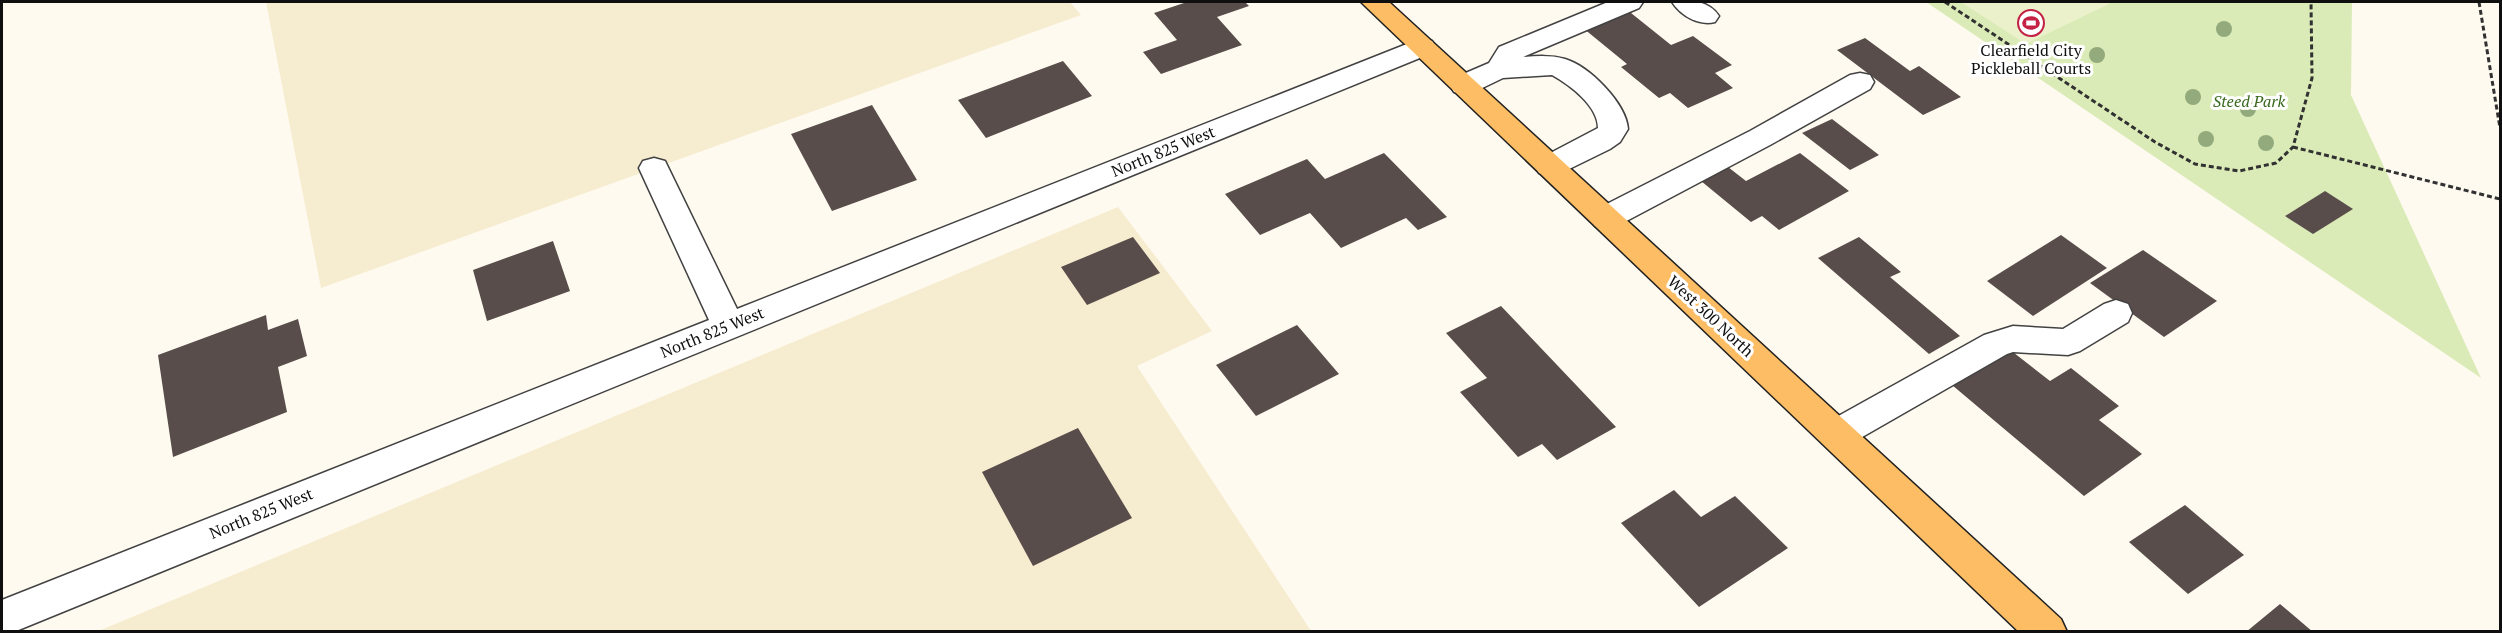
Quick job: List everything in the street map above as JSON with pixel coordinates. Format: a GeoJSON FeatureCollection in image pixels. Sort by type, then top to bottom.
{"type":"FeatureCollection","features":[{"type":"Feature","properties":{"kind":"main road","name":"West 300 North"},"geometry":{"type":"LineString","coordinates":[[1374,2],[2047,632]]}},
{"type":"Feature","properties":{"kind":"street"},"geometry":{"type":"LineString","coordinates":[[1499,69],[1509,54],[1630,2]]}},
{"type":"Feature","properties":{"kind":"street","name":"North 825 West"},"geometry":{"type":"LineString","coordinates":[[2,618],[1422,47]]}},
{"type":"Feature","properties":{"kind":"street"},"geometry":{"type":"LineString","coordinates":[[1464,85],[1499,69],[1558,66],[1582,83],[1612,118],[1613,128],[1607,137],[1550,166]]}},
{"type":"Feature","properties":{"kind":"street"},"geometry":{"type":"LineString","coordinates":[[1606,218],[1760,138],[1860,82]]}},
{"type":"Feature","properties":{"kind":"street"},"geometry":{"type":"LineString","coordinates":[[654,168],[728,325]]}},
{"type":"Feature","properties":{"kind":"street"},"geometry":{"type":"LineString","coordinates":[[1838,434],[1996,344],[2013,339],[2068,342],[2116,313]]}},
{"type":"Feature","properties":{"kind":"path"},"geometry":{"type":"LineString","coordinates":[[1945,2],[2122,120],[2195,164],[2239,171],[2276,163],[2293,147],[2312,78],[2311,2]]}},
{"type":"Feature","properties":{"kind":"path"},"geometry":{"type":"LineString","coordinates":[[2479,2],[2500,128]]}},
{"type":"Feature","properties":{"kind":"path"},"geometry":{"type":"LineString","coordinates":[[2293,147],[2500,199]]}},
{"type":"Feature","properties":{"kind":"shaded area"},"geometry":{"type":"Polygon","coordinates":[[[266,2],[1070,2],[1081,15],[321,288],[266,2]]]}},
{"type":"Feature","properties":{"kind":"shaded area"},"geometry":{"type":"Polygon","coordinates":[[[1118,207],[1212,331],[1137,366],[1311,631],[96,632],[1118,207]]]}},
{"type":"Feature","properties":{"kind":"green space","name":"Steed Park"},"geometry":{"type":"Polygon","coordinates":[[[1926,2],[2352,2],[2351,95],[2481,378],[1926,2]]]}},
{"type":"Feature","properties":{"kind":"green space","name":"Clearfield City Pickleball Courts"},"geometry":{"type":"Polygon","coordinates":[[[1961,2],[2113,2],[2026,44],[1961,2]]]}},
{"type":"Feature","properties":{"kind":"building"},"geometry":{"type":"Polygon","coordinates":[[[1187,2],[1245,2],[1249,6],[1217,17],[1242,45],[1161,74],[1143,52],[1177,40],[1154,13],[1187,2]]]}},
{"type":"Feature","properties":{"kind":"building"},"geometry":{"type":"Polygon","coordinates":[[[1626,9],[1671,45],[1693,36],[1732,65],[1715,73],[1733,88],[1688,108],[1670,93],[1659,98],[1621,67],[1627,64],[1583,28],[1626,9]]]}},
{"type":"Feature","properties":{"kind":"building"},"geometry":{"type":"Polygon","coordinates":[[[1865,38],[1910,71],[1919,66],[1961,97],[1923,115],[1837,50],[1865,38]]]}},
{"type":"Feature","properties":{"kind":"building"},"geometry":{"type":"Polygon","coordinates":[[[1063,61],[1092,96],[986,138],[958,100],[1063,61]]]}},
{"type":"Feature","properties":{"kind":"building"},"geometry":{"type":"Polygon","coordinates":[[[872,105],[917,180],[832,211],[791,134],[872,105]]]}},
{"type":"Feature","properties":{"kind":"building"},"geometry":{"type":"Polygon","coordinates":[[[1832,119],[1879,155],[1850,170],[1802,133],[1832,119]]]}},
{"type":"Feature","properties":{"kind":"building"},"geometry":{"type":"Polygon","coordinates":[[[1384,153],[1447,217],[1418,230],[1406,218],[1341,248],[1310,213],[1260,235],[1225,194],[1307,159],[1325,179],[1384,153]]]}},
{"type":"Feature","properties":{"kind":"building"},"geometry":{"type":"Polygon","coordinates":[[[1800,153],[1849,191],[1779,230],[1762,216],[1751,222],[1701,181],[1728,167],[1746,181],[1800,153]]]}},
{"type":"Feature","properties":{"kind":"building"},"geometry":{"type":"Polygon","coordinates":[[[2325,191],[2353,209],[2313,234],[2285,216],[2325,191]]]}},
{"type":"Feature","properties":{"kind":"building"},"geometry":{"type":"Polygon","coordinates":[[[2061,235],[2107,268],[2033,316],[1987,281],[2061,235]]]}},
{"type":"Feature","properties":{"kind":"building"},"geometry":{"type":"Polygon","coordinates":[[[1133,237],[1160,273],[1087,305],[1061,267],[1133,237]]]}},
{"type":"Feature","properties":{"kind":"building"},"geometry":{"type":"Polygon","coordinates":[[[1859,237],[1901,272],[1890,277],[1960,336],[1929,354],[1818,258],[1859,237]]]}},
{"type":"Feature","properties":{"kind":"building"},"geometry":{"type":"Polygon","coordinates":[[[553,241],[570,291],[487,321],[473,270],[553,241]]]}},
{"type":"Feature","properties":{"kind":"building"},"geometry":{"type":"Polygon","coordinates":[[[2143,250],[2217,301],[2164,337],[2090,283],[2143,250]]]}},
{"type":"Feature","properties":{"kind":"building"},"geometry":{"type":"Polygon","coordinates":[[[1501,306],[1616,427],[1557,460],[1542,444],[1518,457],[1460,392],[1487,378],[1446,333],[1501,306]]]}},
{"type":"Feature","properties":{"kind":"building"},"geometry":{"type":"Polygon","coordinates":[[[266,315],[268,330],[298,319],[307,356],[278,367],[287,412],[173,457],[158,355],[266,315]]]}},
{"type":"Feature","properties":{"kind":"building"},"geometry":{"type":"Polygon","coordinates":[[[1297,325],[1339,374],[1256,416],[1216,365],[1297,325]]]}},
{"type":"Feature","properties":{"kind":"building"},"geometry":{"type":"Polygon","coordinates":[[[2009,349],[2050,381],[2071,368],[2119,406],[2099,420],[2142,454],[2084,496],[1952,385],[2009,349]]]}},
{"type":"Feature","properties":{"kind":"building"},"geometry":{"type":"Polygon","coordinates":[[[1078,428],[1132,518],[1033,566],[982,472],[1078,428]]]}},
{"type":"Feature","properties":{"kind":"building"},"geometry":{"type":"Polygon","coordinates":[[[1674,490],[1701,517],[1735,496],[1788,548],[1699,607],[1621,523],[1674,490]]]}},
{"type":"Feature","properties":{"kind":"building"},"geometry":{"type":"Polygon","coordinates":[[[2185,505],[2244,555],[2188,594],[2129,542],[2185,505]]]}},
{"type":"Feature","properties":{"kind":"building"},"geometry":{"type":"Polygon","coordinates":[[[2280,604],[2313,632],[2246,632],[2280,604]]]}},
{"type":"Feature","properties":{"kind":"place","name":"Clearfield City Pickleball Courts"},"geometry":{"type":"Point","coordinates":[2031,23]}}]}
